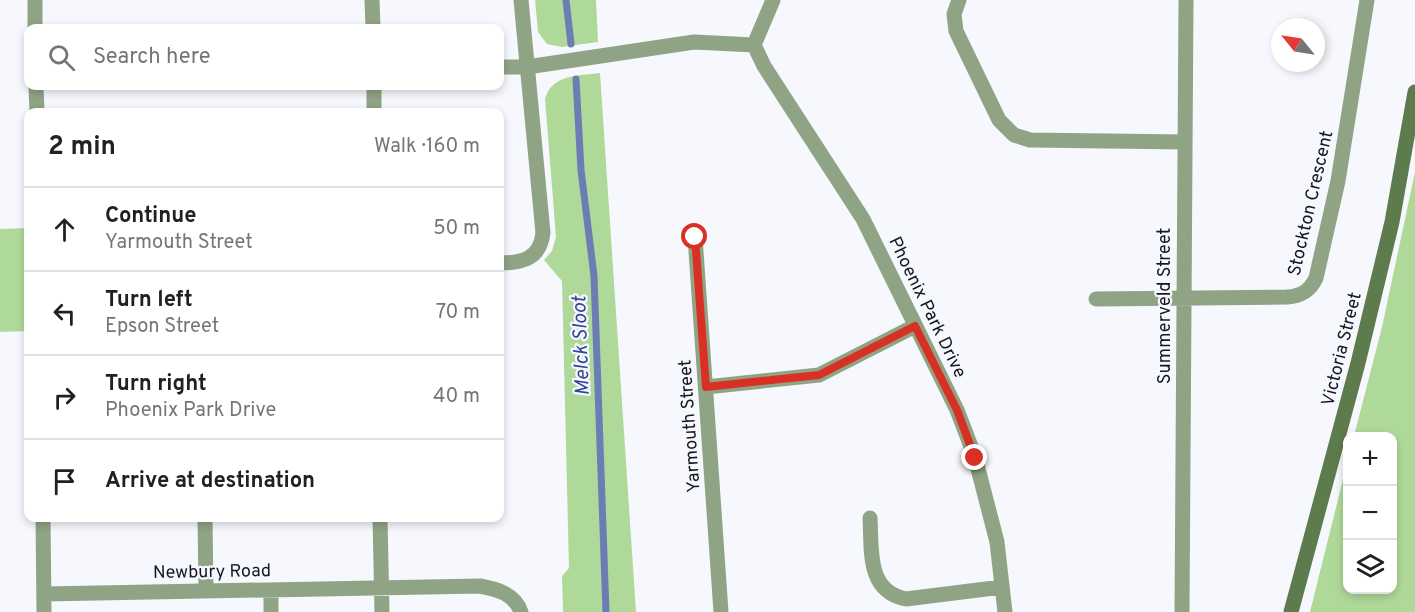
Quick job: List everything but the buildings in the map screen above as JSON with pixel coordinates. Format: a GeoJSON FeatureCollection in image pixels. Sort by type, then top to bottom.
{"type":"FeatureCollection","features":[{"type":"Feature","properties":{"kind":"main road","name":"Victoria Street"},"geometry":{"type":"LineString","coordinates":[[1291,612],[1358,363],[1389,233],[1415,92]]}},
{"type":"Feature","properties":{"kind":"street"},"geometry":{"type":"LineString","coordinates":[[35,0],[35,24]]}},
{"type":"Feature","properties":{"kind":"street"},"geometry":{"type":"LineString","coordinates":[[372,0],[373,24]]}},
{"type":"Feature","properties":{"kind":"street"},"geometry":{"type":"LineString","coordinates":[[504,263],[526,261],[537,252],[542,240],[521,0]]}},
{"type":"Feature","properties":{"kind":"street"},"geometry":{"type":"LineString","coordinates":[[504,67],[527,67],[694,42],[754,45],[773,0]]}},
{"type":"Feature","properties":{"kind":"street"},"geometry":{"type":"LineString","coordinates":[[959,0],[954,14],[956,31],[999,120],[1014,135],[1030,140],[1185,142]]}},
{"type":"Feature","properties":{"kind":"street","name":"Summerveld Street"},"geometry":{"type":"LineString","coordinates":[[1182,612],[1186,0]]}},
{"type":"Feature","properties":{"kind":"street","name":"Stockton Crescent"},"geometry":{"type":"LineString","coordinates":[[1096,299],[1296,297],[1313,284],[1338,182],[1367,0]]}},
{"type":"Feature","properties":{"kind":"street","name":"Phoenix Park Drive"},"geometry":{"type":"LineString","coordinates":[[754,45],[764,66],[863,219],[957,410],[975,458],[997,542],[1005,612]]}},
{"type":"Feature","properties":{"kind":"street"},"geometry":{"type":"LineString","coordinates":[[36,90],[37,108]]}},
{"type":"Feature","properties":{"kind":"street"},"geometry":{"type":"LineString","coordinates":[[374,90],[374,108]]}},
{"type":"Feature","properties":{"kind":"street","name":"Yarmouth Street"},"geometry":{"type":"LineString","coordinates":[[695,237],[721,612]]}},
{"type":"Feature","properties":{"kind":"street"},"geometry":{"type":"LineString","coordinates":[[706,387],[819,375],[915,326]]}},
{"type":"Feature","properties":{"kind":"street"},"geometry":{"type":"LineString","coordinates":[[870,518],[874,573],[880,586],[895,597],[906,598],[1002,587]]}},
{"type":"Feature","properties":{"kind":"street"},"geometry":{"type":"LineString","coordinates":[[43,522],[44,612]]}},
{"type":"Feature","properties":{"kind":"street"},"geometry":{"type":"LineString","coordinates":[[205,522],[206,591]]}},
{"type":"Feature","properties":{"kind":"street"},"geometry":{"type":"LineString","coordinates":[[380,522],[382,612]]}},
{"type":"Feature","properties":{"kind":"street","name":"Newbury Road"},"geometry":{"type":"LineString","coordinates":[[44,594],[480,586],[502,590],[519,606],[521,612]]}},
{"type":"Feature","properties":{"kind":"street"},"geometry":{"type":"LineString","coordinates":[[271,590],[271,612]]}},
{"type":"Feature","properties":{"kind":"green space"},"geometry":{"type":"Polygon","coordinates":[[[535,0],[596,0],[598,42],[562,47],[547,44],[538,32],[535,0]]]}},
{"type":"Feature","properties":{"kind":"green space"},"geometry":{"type":"Polygon","coordinates":[[[600,73],[636,612],[563,612],[562,576],[569,568],[562,281],[544,260],[552,251],[556,237],[545,99],[553,85],[560,81],[575,76],[600,73]]]}},
{"type":"Feature","properties":{"kind":"green space"},"geometry":{"type":"Polygon","coordinates":[[[1415,172],[1415,612],[1310,612],[1343,479],[1343,594],[1397,594],[1397,432],[1355,432],[1382,327],[1415,172]]]}},
{"type":"Feature","properties":{"kind":"green space"},"geometry":{"type":"Polygon","coordinates":[[[24,228],[24,331],[0,332],[0,229],[24,228]]]}},
{"type":"Feature","properties":{"kind":"waterway"},"geometry":{"type":"LineString","coordinates":[[566,0],[571,44]]}},
{"type":"Feature","properties":{"kind":"waterway","name":"Melck Sloot"},"geometry":{"type":"LineString","coordinates":[[576,79],[581,170],[594,276],[606,612]]}},
{"type":"Feature","properties":{"kind":"route"},"geometry":{"type":"LineString","coordinates":[[695,237],[706,387],[819,375],[915,326],[957,410],[975,458]]}}]}
